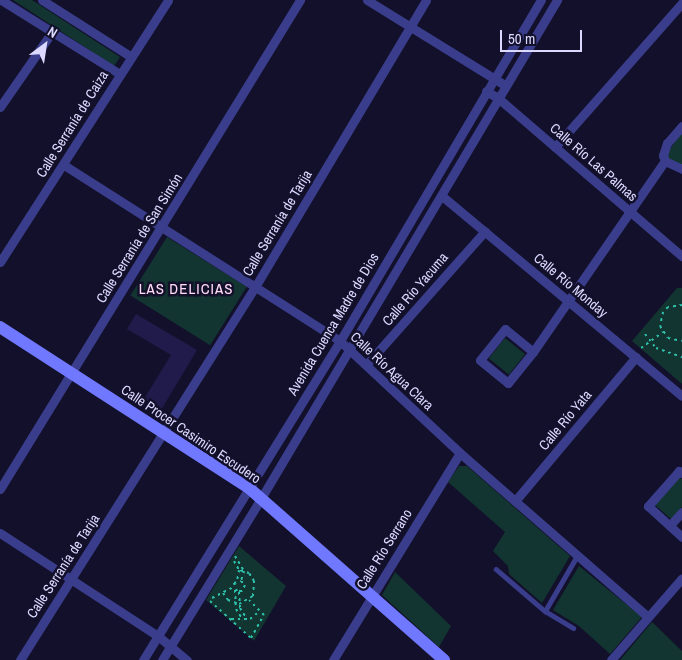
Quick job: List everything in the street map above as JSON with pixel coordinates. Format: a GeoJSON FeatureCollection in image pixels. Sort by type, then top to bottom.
{"type":"FeatureCollection","features":[{"type":"Feature","properties":{"kind":"main road","name":"Calle Procer Casimiro Escudero"},"geometry":{"type":"LineString","coordinates":[[0,327],[73,372],[249,488],[260,500],[444,660]]}},
{"type":"Feature","properties":{"kind":"street"},"geometry":{"type":"LineString","coordinates":[[2,0],[120,74]]}},
{"type":"Feature","properties":{"kind":"street"},"geometry":{"type":"LineString","coordinates":[[42,0],[130,56]]}},
{"type":"Feature","properties":{"kind":"street","name":"Calle Serranía de Caiza"},"geometry":{"type":"LineString","coordinates":[[0,262],[64,165],[130,56],[168,0]]}},
{"type":"Feature","properties":{"kind":"street","name":"Calle Serranía de San Simón"},"geometry":{"type":"LineString","coordinates":[[0,489],[162,228],[300,0]]}},
{"type":"Feature","properties":{"kind":"street"},"geometry":{"type":"LineString","coordinates":[[367,0],[506,86]]}},
{"type":"Feature","properties":{"kind":"street","name":"Calle Serranía de Tarija"},"geometry":{"type":"LineString","coordinates":[[20,660],[255,287],[426,0]]}},
{"type":"Feature","properties":{"kind":"street","name":"Avenida Cuenca Madre de Dios"},"geometry":{"type":"LineString","coordinates":[[143,660],[340,341],[541,0]]}},
{"type":"Feature","properties":{"kind":"street","name":"Avenida Cuenca Madre de Dios"},"geometry":{"type":"LineString","coordinates":[[162,660],[442,196],[557,0]]}},
{"type":"Feature","properties":{"kind":"street"},"geometry":{"type":"LineString","coordinates":[[556,146],[682,4],[677,0]]}},
{"type":"Feature","properties":{"kind":"street"},"geometry":{"type":"LineString","coordinates":[[0,107],[52,32]]}},
{"type":"Feature","properties":{"kind":"street","name":"Calle Río Las Palmas"},"geometry":{"type":"LineString","coordinates":[[486,91],[498,98],[556,146],[629,212],[682,256]]}},
{"type":"Feature","properties":{"kind":"street"},"geometry":{"type":"LineString","coordinates":[[533,352],[505,329],[480,360],[508,383],[533,352],[665,161],[663,149],[682,126]]}},
{"type":"Feature","properties":{"kind":"street"},"geometry":{"type":"LineString","coordinates":[[665,161],[682,169]]}},
{"type":"Feature","properties":{"kind":"street","name":"Calle Río Agua Clara"},"geometry":{"type":"LineString","coordinates":[[64,165],[340,341],[460,453],[648,617]]}},
{"type":"Feature","properties":{"kind":"street","name":"Calle Río Monday"},"geometry":{"type":"LineString","coordinates":[[442,196],[682,396]]}},
{"type":"Feature","properties":{"kind":"street","name":"Calle Río Yacuma"},"geometry":{"type":"LineString","coordinates":[[366,365],[485,231]]}},
{"type":"Feature","properties":{"kind":"street","name":"Calle Río Yata"},"geometry":{"type":"LineString","coordinates":[[514,501],[636,357]]}},
{"type":"Feature","properties":{"kind":"street","name":"Calle Río Serrano"},"geometry":{"type":"LineString","coordinates":[[333,660],[460,453]]}},
{"type":"Feature","properties":{"kind":"street"},"geometry":{"type":"LineString","coordinates":[[682,473],[679,471],[648,506],[682,536]]}},
{"type":"Feature","properties":{"kind":"street"},"geometry":{"type":"LineString","coordinates":[[670,525],[682,512]]}},
{"type":"Feature","properties":{"kind":"street"},"geometry":{"type":"LineString","coordinates":[[0,533],[158,636],[187,660]]}},
{"type":"Feature","properties":{"kind":"street"},"geometry":{"type":"LineString","coordinates":[[611,660],[682,578]]}},
{"type":"Feature","properties":{"kind":"lane"},"geometry":{"type":"LineString","coordinates":[[545,611],[577,556]]}},
{"type":"Feature","properties":{"kind":"lane"},"geometry":{"type":"LineString","coordinates":[[496,569],[545,611],[573,628]]}},
{"type":"Feature","properties":{"kind":"path"},"geometry":{"type":"LineString","coordinates":[[682,304],[668,307],[663,312],[660,326],[663,332],[674,341],[682,341]]}},
{"type":"Feature","properties":{"kind":"path"},"geometry":{"type":"LineString","coordinates":[[636,357],[642,346],[650,343],[663,332]]}},
{"type":"Feature","properties":{"kind":"path"},"geometry":{"type":"LineString","coordinates":[[645,334],[650,343],[671,356],[682,357]]}},
{"type":"Feature","properties":{"kind":"path"},"geometry":{"type":"LineString","coordinates":[[235,556],[244,571],[254,581],[255,591],[249,600],[237,603]]}},
{"type":"Feature","properties":{"kind":"path"},"geometry":{"type":"LineString","coordinates":[[232,560],[239,570],[244,571]]}},
{"type":"Feature","properties":{"kind":"path"},"geometry":{"type":"LineString","coordinates":[[239,570],[234,587],[208,599],[251,638],[264,615],[249,600]]}},
{"type":"Feature","properties":{"kind":"path"},"geometry":{"type":"LineString","coordinates":[[237,603],[239,592],[244,588],[241,581],[244,571]]}},
{"type":"Feature","properties":{"kind":"path"},"geometry":{"type":"LineString","coordinates":[[234,587],[243,620]]}},
{"type":"Feature","properties":{"kind":"path"},"geometry":{"type":"LineString","coordinates":[[235,590],[239,592]]}},
{"type":"Feature","properties":{"kind":"path"},"geometry":{"type":"LineString","coordinates":[[223,593],[237,603],[247,619]]}},
{"type":"Feature","properties":{"kind":"path"},"geometry":{"type":"LineString","coordinates":[[230,618],[243,620],[260,611]]}},
{"type":"Feature","properties":{"kind":"green space"},"geometry":{"type":"Polygon","coordinates":[[[13,0],[32,0],[120,57],[114,66],[13,0]]]}},
{"type":"Feature","properties":{"kind":"green space"},"geometry":{"type":"Polygon","coordinates":[[[682,131],[682,165],[669,159],[667,154],[682,131]]]}},
{"type":"Feature","properties":{"kind":"green space"},"geometry":{"type":"Polygon","coordinates":[[[167,237],[247,287],[210,345],[130,296],[167,237]]]}},
{"type":"Feature","properties":{"kind":"green space"},"geometry":{"type":"Polygon","coordinates":[[[677,288],[682,288],[682,384],[632,341],[677,288]]]}},
{"type":"Feature","properties":{"kind":"green space"},"geometry":{"type":"Polygon","coordinates":[[[505,338],[525,354],[509,375],[489,358],[505,338]]]}},
{"type":"Feature","properties":{"kind":"green space"},"geometry":{"type":"Polygon","coordinates":[[[459,466],[467,466],[570,556],[542,603],[509,574],[508,566],[493,551],[505,532],[448,482],[459,466]]]}},
{"type":"Feature","properties":{"kind":"green space"},"geometry":{"type":"Polygon","coordinates":[[[679,477],[682,479],[682,507],[671,519],[654,504],[679,477]]]}},
{"type":"Feature","properties":{"kind":"green space"},"geometry":{"type":"Polygon","coordinates":[[[239,546],[286,586],[254,641],[206,600],[239,546]]]}},
{"type":"Feature","properties":{"kind":"green space"},"geometry":{"type":"Polygon","coordinates":[[[579,566],[642,617],[610,654],[579,626],[553,610],[579,566]]]}},
{"type":"Feature","properties":{"kind":"green space"},"geometry":{"type":"Polygon","coordinates":[[[395,572],[451,626],[439,647],[382,595],[395,572]]]}},
{"type":"Feature","properties":{"kind":"green space"},"geometry":{"type":"Polygon","coordinates":[[[652,622],[682,651],[682,660],[620,660],[652,622]]]}},
{"type":"Feature","properties":{"kind":"building"},"geometry":{"type":"Polygon","coordinates":[[[136,314],[197,350],[161,410],[144,399],[171,355],[127,329],[136,314]]]}},
{"type":"Feature","properties":{"kind":"district","name":"LAS DELICIAS"},"geometry":{"type":"Point","coordinates":[186,289]}}]}
